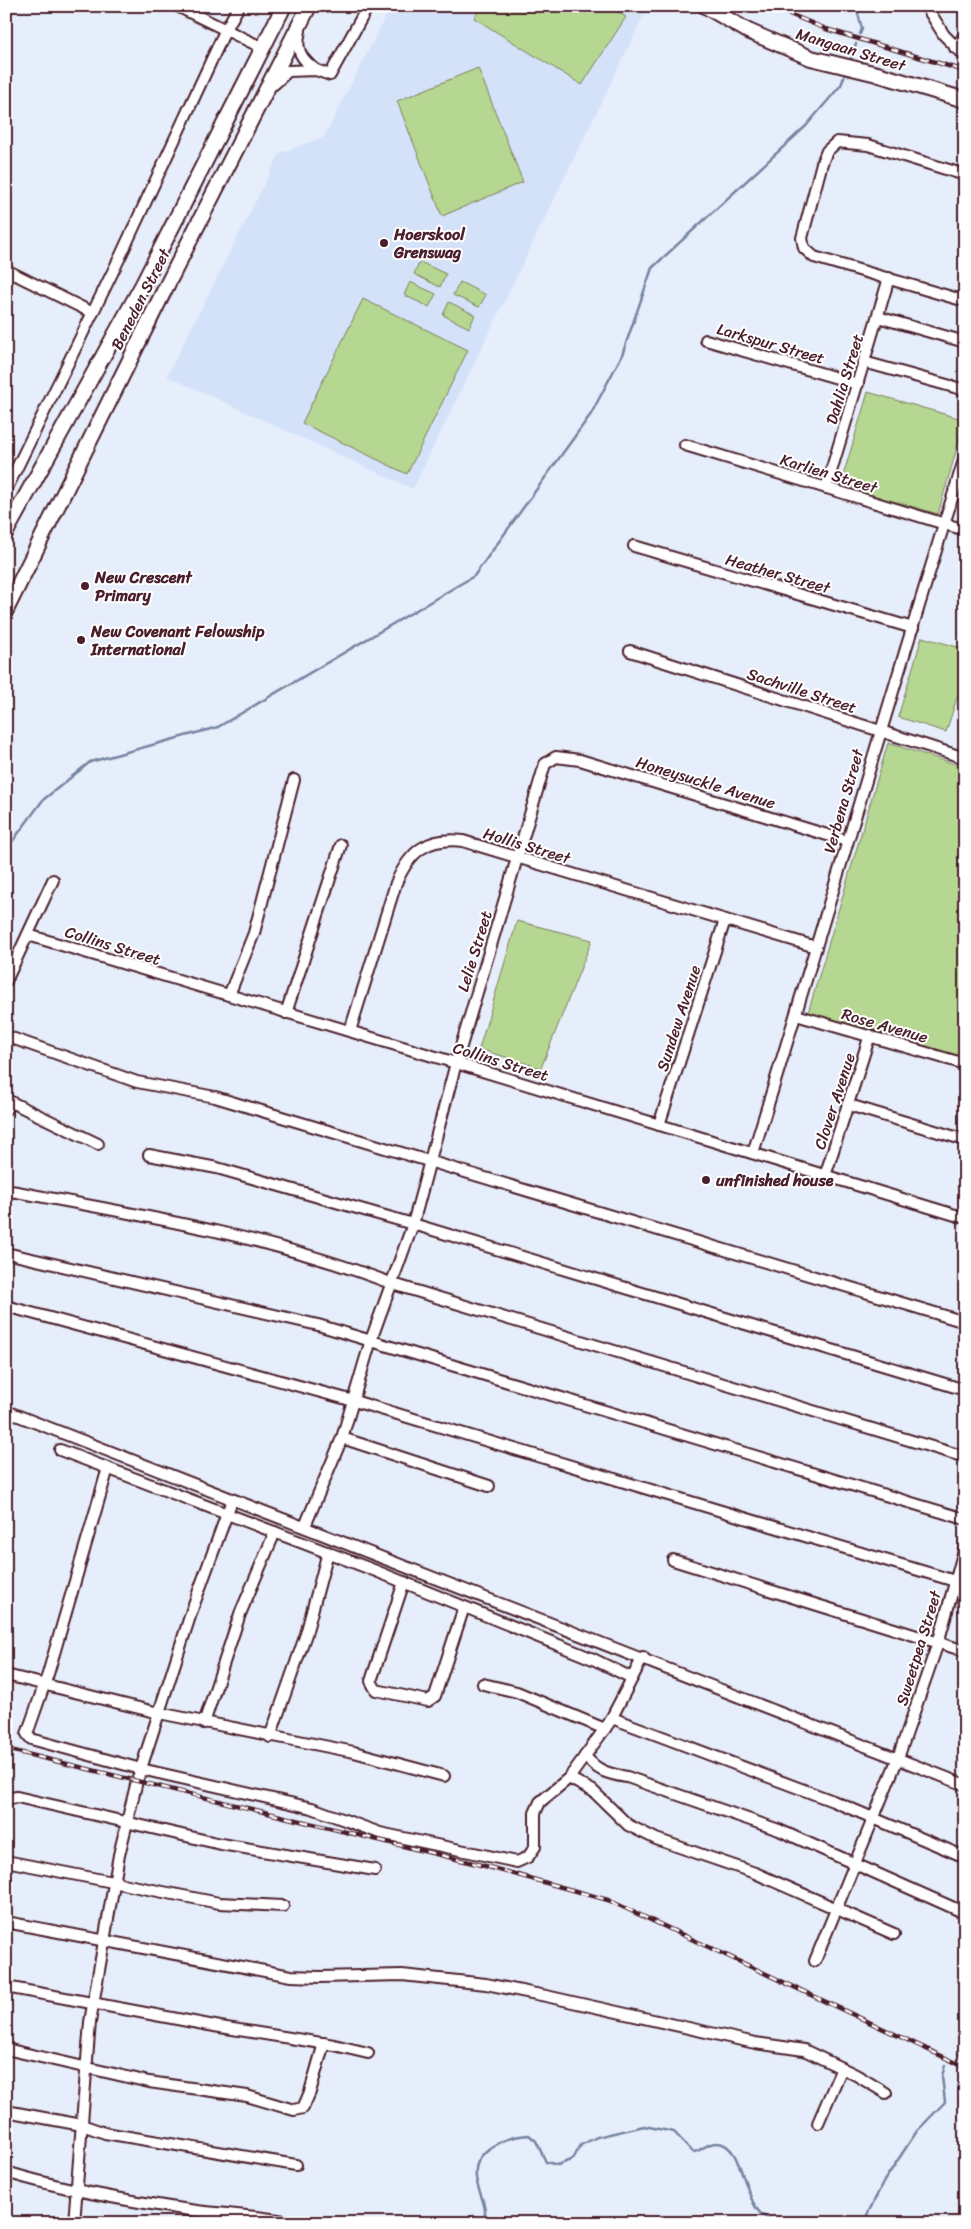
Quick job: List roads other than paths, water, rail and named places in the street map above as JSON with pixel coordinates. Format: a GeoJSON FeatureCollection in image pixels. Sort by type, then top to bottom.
{"type":"FeatureCollection","features":[{"type":"Feature","properties":{"kind":"main road","name":"Beneden Street"},"geometry":{"type":"LineString","coordinates":[[6,532],[142,284],[284,6]]}},
{"type":"Feature","properties":{"kind":"main road","name":"Mangaan Street"},"geometry":{"type":"LineString","coordinates":[[705,6],[772,42],[811,58],[877,74],[965,100]]}},
{"type":"Feature","properties":{"kind":"main road","name":"Beneden Street"},"geometry":{"type":"LineString","coordinates":[[7,608],[162,295],[306,12]]}},
{"type":"Feature","properties":{"kind":"street"},"geometry":{"type":"LineString","coordinates":[[177,6],[263,48]]}},
{"type":"Feature","properties":{"kind":"street"},"geometry":{"type":"LineString","coordinates":[[6,490],[93,313],[225,30],[239,6]]}},
{"type":"Feature","properties":{"kind":"street"},"geometry":{"type":"LineString","coordinates":[[306,12],[297,42],[300,56],[316,70],[330,75],[368,6]]}},
{"type":"Feature","properties":{"kind":"street"},"geometry":{"type":"LineString","coordinates":[[926,6],[933,19],[955,48],[965,56]]}},
{"type":"Feature","properties":{"kind":"street"},"geometry":{"type":"LineString","coordinates":[[955,48],[965,35]]}},
{"type":"Feature","properties":{"kind":"street"},"geometry":{"type":"LineString","coordinates":[[264,96],[282,74],[288,71],[316,70]]}},
{"type":"Feature","properties":{"kind":"street"},"geometry":{"type":"LineString","coordinates":[[965,175],[868,145],[837,142],[827,151],[822,163],[802,238],[804,248],[814,257],[965,301]]}},
{"type":"Feature","properties":{"kind":"street"},"geometry":{"type":"LineString","coordinates":[[6,270],[93,313]]}},
{"type":"Feature","properties":{"kind":"street","name":"Dahlia Street"},"geometry":{"type":"LineString","coordinates":[[826,488],[889,278]]}},
{"type":"Feature","properties":{"kind":"street"},"geometry":{"type":"LineString","coordinates":[[878,317],[965,342]]}},
{"type":"Feature","properties":{"kind":"street","name":"Larkspur Street"},"geometry":{"type":"LineString","coordinates":[[706,340],[858,384]]}},
{"type":"Feature","properties":{"kind":"street"},"geometry":{"type":"LineString","coordinates":[[864,362],[965,390]]}},
{"type":"Feature","properties":{"kind":"street","name":"Karlien Street"},"geometry":{"type":"LineString","coordinates":[[685,445],[965,530]]}},
{"type":"Feature","properties":{"kind":"street","name":"Verbena Street"},"geometry":{"type":"LineString","coordinates":[[753,1153],[796,1015],[879,731],[913,628],[965,457]]}},
{"type":"Feature","properties":{"kind":"street","name":"Heather Street"},"geometry":{"type":"LineString","coordinates":[[634,546],[913,628]]}},
{"type":"Feature","properties":{"kind":"street","name":"Sachville Street"},"geometry":{"type":"LineString","coordinates":[[630,651],[965,758]]}},
{"type":"Feature","properties":{"kind":"street","name":"Honeysuckle Avenue"},"geometry":{"type":"LineString","coordinates":[[556,757],[580,760],[847,840]]}},
{"type":"Feature","properties":{"kind":"street","name":"Lelie Street"},"geometry":{"type":"LineString","coordinates":[[306,1526],[342,1438],[371,1340],[393,1284],[413,1224],[456,1063],[541,772],[545,764],[556,757]]}},
{"type":"Feature","properties":{"kind":"street"},"geometry":{"type":"LineString","coordinates":[[229,995],[254,932],[294,780]]}},
{"type":"Feature","properties":{"kind":"street","name":"Hollis Street"},"geometry":{"type":"LineString","coordinates":[[350,1032],[403,865],[414,854],[439,839],[463,841],[816,947]]}},
{"type":"Feature","properties":{"kind":"street"},"geometry":{"type":"LineString","coordinates":[[286,1012],[341,845]]}},
{"type":"Feature","properties":{"kind":"street"},"geometry":{"type":"LineString","coordinates":[[6,981],[53,880]]}},
{"type":"Feature","properties":{"kind":"street","name":"Sundew Avenue"},"geometry":{"type":"LineString","coordinates":[[660,1125],[725,920]]}},
{"type":"Feature","properties":{"kind":"street","name":"Collins Street"},"geometry":{"type":"LineString","coordinates":[[28,936],[456,1063],[965,1218]]}},
{"type":"Feature","properties":{"kind":"street","name":"Rose Avenue"},"geometry":{"type":"LineString","coordinates":[[796,1015],[965,1064]]}},
{"type":"Feature","properties":{"kind":"street"},"geometry":{"type":"LineString","coordinates":[[6,1036],[137,1082],[215,1097],[965,1322]]}},
{"type":"Feature","properties":{"kind":"street","name":"Clover Avenue"},"geometry":{"type":"LineString","coordinates":[[825,1176],[870,1036]]}},
{"type":"Feature","properties":{"kind":"street"},"geometry":{"type":"LineString","coordinates":[[6,1109],[9,1101],[98,1144]]}},
{"type":"Feature","properties":{"kind":"street"},"geometry":{"type":"LineString","coordinates":[[849,1105],[965,1140]]}},
{"type":"Feature","properties":{"kind":"street"},"geometry":{"type":"LineString","coordinates":[[149,1154],[217,1168],[413,1224],[965,1390]]}},
{"type":"Feature","properties":{"kind":"street"},"geometry":{"type":"LineString","coordinates":[[6,1190],[190,1224],[356,1270],[393,1284],[965,1456]]}},
{"type":"Feature","properties":{"kind":"street"},"geometry":{"type":"LineString","coordinates":[[6,1254],[318,1325],[965,1519]]}},
{"type":"Feature","properties":{"kind":"street"},"geometry":{"type":"LineString","coordinates":[[6,1306],[354,1401],[965,1584]]}},
{"type":"Feature","properties":{"kind":"street"},"geometry":{"type":"LineString","coordinates":[[6,1410],[232,1500],[306,1526],[965,1785]]}},
{"type":"Feature","properties":{"kind":"street"},"geometry":{"type":"LineString","coordinates":[[342,1438],[489,1486]]}},
{"type":"Feature","properties":{"kind":"street"},"geometry":{"type":"LineString","coordinates":[[60,1450],[404,1582],[593,1659],[632,1678]]}},
{"type":"Feature","properties":{"kind":"street"},"geometry":{"type":"LineString","coordinates":[[108,1468],[44,1685],[27,1734],[31,1740],[140,1769],[312,1808],[380,1834],[517,1862],[528,1857],[535,1847],[535,1813],[540,1802],[569,1778],[605,1729],[643,1658]]}},
{"type":"Feature","properties":{"kind":"street"},"geometry":{"type":"LineString","coordinates":[[74,2223],[93,2003],[114,1882],[127,1821],[140,1769],[193,1607],[232,1500]]}},
{"type":"Feature","properties":{"kind":"street"},"geometry":{"type":"LineString","coordinates":[[204,1722],[240,1614],[275,1532]]}},
{"type":"Feature","properties":{"kind":"street","name":"Sweetpea Street"},"geometry":{"type":"LineString","coordinates":[[815,1961],[898,1758],[938,1643],[965,1547]]}},
{"type":"Feature","properties":{"kind":"street"},"geometry":{"type":"LineString","coordinates":[[270,1737],[306,1634],[328,1552]]}},
{"type":"Feature","properties":{"kind":"street"},"geometry":{"type":"LineString","coordinates":[[673,1560],[965,1651]]}},
{"type":"Feature","properties":{"kind":"street"},"geometry":{"type":"LineString","coordinates":[[404,1582],[371,1681],[376,1690],[428,1701],[435,1696],[464,1607]]}},
{"type":"Feature","properties":{"kind":"street"},"geometry":{"type":"LineString","coordinates":[[6,1675],[159,1713],[270,1737],[354,1752],[444,1776]]}},
{"type":"Feature","properties":{"kind":"street"},"geometry":{"type":"LineString","coordinates":[[483,1684],[517,1692],[605,1729]]}},
{"type":"Feature","properties":{"kind":"street"},"geometry":{"type":"LineString","coordinates":[[612,1718],[873,1818],[965,1857]]}},
{"type":"Feature","properties":{"kind":"street"},"geometry":{"type":"LineString","coordinates":[[585,1756],[593,1766],[604,1773],[627,1776],[779,1830],[855,1862],[965,1913]]}},
{"type":"Feature","properties":{"kind":"street"},"geometry":{"type":"LineString","coordinates":[[569,1778],[593,1791],[628,1825],[642,1832],[755,1873],[894,1934]]}},
{"type":"Feature","properties":{"kind":"street"},"geometry":{"type":"LineString","coordinates":[[6,1799],[17,1797],[221,1844],[375,1870]]}},
{"type":"Feature","properties":{"kind":"street"},"geometry":{"type":"LineString","coordinates":[[6,1861],[219,1903],[283,1906]]}},
{"type":"Feature","properties":{"kind":"street"},"geometry":{"type":"LineString","coordinates":[[6,1922],[291,1976],[320,1978],[402,1975],[486,1984],[755,2042],[804,2050],[842,2068],[886,2093]]}},
{"type":"Feature","properties":{"kind":"street"},"geometry":{"type":"LineString","coordinates":[[6,1987],[368,2053]]}},
{"type":"Feature","properties":{"kind":"street"},"geometry":{"type":"LineString","coordinates":[[6,2048],[149,2082],[247,2096],[294,2110],[303,2108],[310,2092],[324,2044]]}},
{"type":"Feature","properties":{"kind":"street"},"geometry":{"type":"LineString","coordinates":[[818,2122],[842,2068]]}},
{"type":"Feature","properties":{"kind":"street"},"geometry":{"type":"LineString","coordinates":[[6,2111],[82,2125],[105,2133],[296,2165]]}},
{"type":"Feature","properties":{"kind":"street"},"geometry":{"type":"LineString","coordinates":[[6,2172],[77,2190],[197,2211],[295,2223]]}},
{"type":"Feature","properties":{"kind":"waterway"},"geometry":{"type":"LineString","coordinates":[[856,6],[862,29],[860,34]]}},
{"type":"Feature","properties":{"kind":"waterway"},"geometry":{"type":"LineString","coordinates":[[850,62],[856,44]]}},
{"type":"Feature","properties":{"kind":"waterway"},"geometry":{"type":"LineString","coordinates":[[6,850],[43,800],[90,762],[218,727],[474,576],[591,414],[622,355],[652,268],[806,126],[841,85],[846,72]]}},
{"type":"Feature","properties":{"kind":"waterway"},"geometry":{"type":"LineString","coordinates":[[958,2054],[965,2053]]}},
{"type":"Feature","properties":{"kind":"waterway"},"geometry":{"type":"LineString","coordinates":[[863,2223],[884,2181],[917,2131],[945,2102],[942,2076],[945,2065]]}},
{"type":"Feature","properties":{"kind":"waterway"},"geometry":{"type":"LineString","coordinates":[[483,2223],[485,2211],[477,2183],[476,2167],[485,2152],[493,2146],[511,2138],[529,2135],[536,2141],[546,2162],[558,2165],[573,2159],[581,2145],[597,2137],[644,2126],[674,2132],[693,2152],[714,2143],[726,2146],[733,2153],[738,2163],[752,2200],[765,2217],[780,2221],[809,2218],[824,2223]]}},
{"type":"Feature","properties":{"kind":"railway"},"geometry":{"type":"LineString","coordinates":[[770,6],[826,29],[965,71]]}},
{"type":"Feature","properties":{"kind":"railway"},"geometry":{"type":"LineString","coordinates":[[6,1749],[485,1866],[608,1900],[965,2067]]}},
{"type":"Feature","properties":{"kind":"place","name":"Hoerskool Grenswag"},"geometry":{"type":"Point","coordinates":[384,243]}},
{"type":"Feature","properties":{"kind":"place","name":"New Crescent Primary"},"geometry":{"type":"Point","coordinates":[85,586]}},
{"type":"Feature","properties":{"kind":"place","name":"New Covenant Felowship International"},"geometry":{"type":"Point","coordinates":[81,640]}},
{"type":"Feature","properties":{"kind":"place","name":"unfinished house"},"geometry":{"type":"Point","coordinates":[706,1180]}}]}
